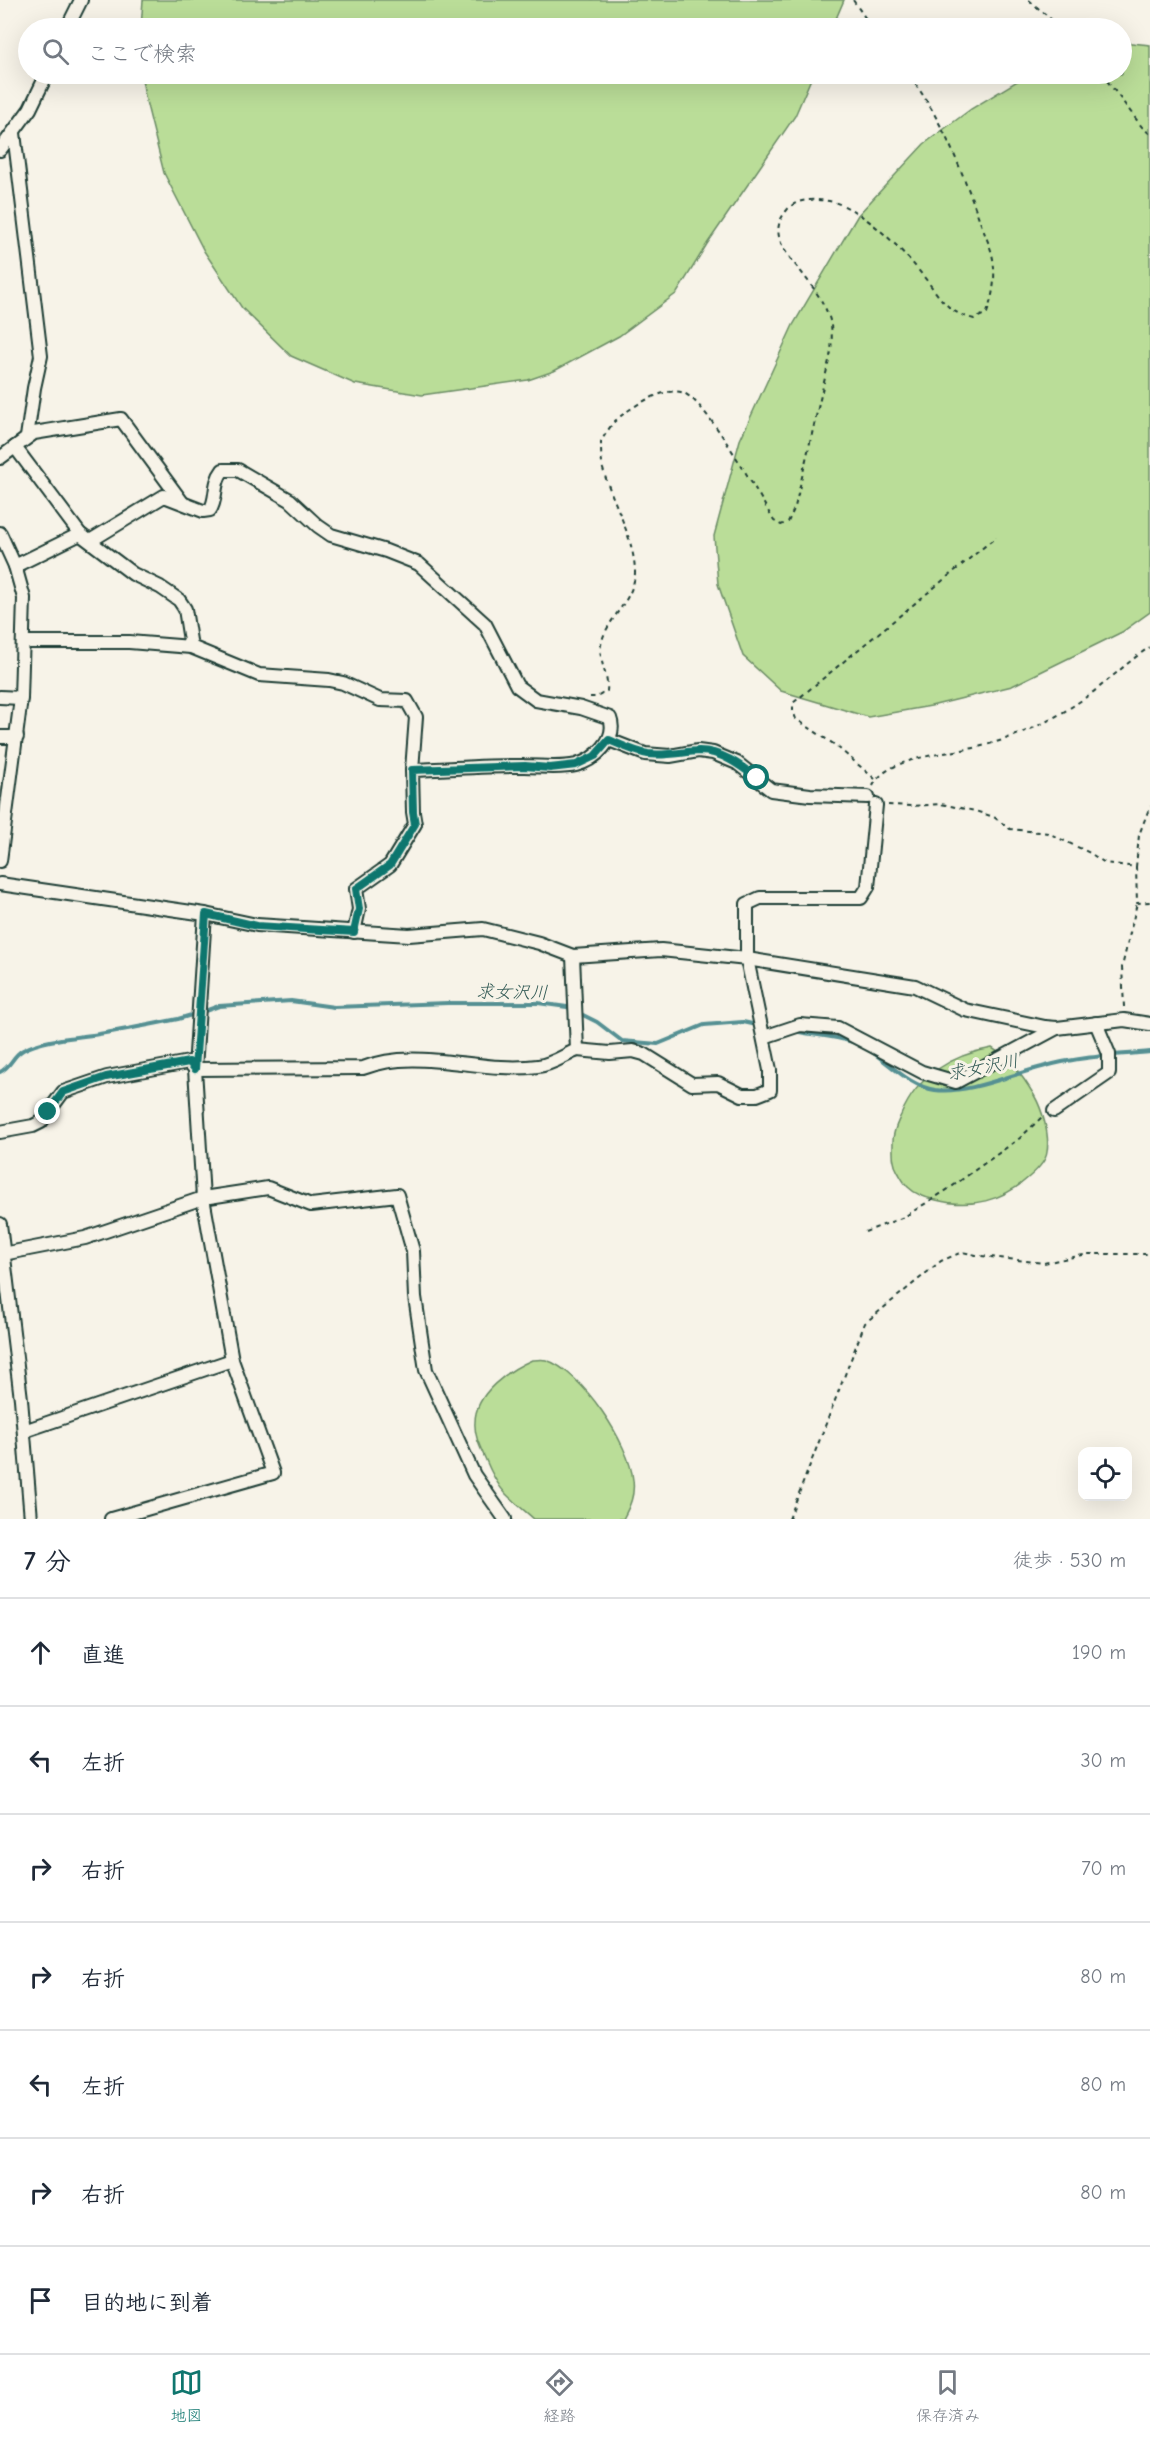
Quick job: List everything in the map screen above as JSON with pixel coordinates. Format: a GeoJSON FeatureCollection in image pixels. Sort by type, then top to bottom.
{"type":"FeatureCollection","features":[{"type":"Feature","properties":{"kind":"street"},"geometry":{"type":"LineString","coordinates":[[72,18],[81,0]]}},
{"type":"Feature","properties":{"kind":"street"},"geometry":{"type":"LineString","coordinates":[[0,150],[30,109],[42,84]]}},
{"type":"Feature","properties":{"kind":"street"},"geometry":{"type":"LineString","coordinates":[[14,133],[41,356],[27,437]]}},
{"type":"Feature","properties":{"kind":"street"},"geometry":{"type":"LineString","coordinates":[[0,458],[34,433],[121,419],[183,502]]}},
{"type":"Feature","properties":{"kind":"street"},"geometry":{"type":"LineString","coordinates":[[15,447],[85,537],[133,574],[160,587],[179,600],[185,609],[191,646]]}},
{"type":"Feature","properties":{"kind":"street"},"geometry":{"type":"LineString","coordinates":[[15,566],[85,537],[164,496],[203,511],[210,510],[213,506],[216,479],[223,470],[238,470],[290,500],[331,535],[386,551],[419,564],[485,624],[517,686],[536,700],[581,708],[609,718],[613,727],[609,740],[595,756],[576,765],[550,768],[525,766],[412,770]]}},
{"type":"Feature","properties":{"kind":"street"},"geometry":{"type":"LineString","coordinates":[[0,533],[15,566],[24,598],[21,698],[0,861]]}},
{"type":"Feature","properties":{"kind":"street"},"geometry":{"type":"LineString","coordinates":[[23,642],[129,642],[191,646],[240,669],[259,675],[329,680],[343,683],[380,700],[407,701],[416,717],[412,770],[415,824],[390,865],[356,889],[359,909],[354,932]]}},
{"type":"Feature","properties":{"kind":"street"},"geometry":{"type":"LineString","coordinates":[[0,697],[21,698]]}},
{"type":"Feature","properties":{"kind":"street"},"geometry":{"type":"LineString","coordinates":[[0,737],[17,737]]}},
{"type":"Feature","properties":{"kind":"street"},"geometry":{"type":"LineString","coordinates":[[0,1132],[33,1126],[41,1122],[63,1092],[106,1077],[189,1062],[195,1069],[363,1068],[382,1061],[433,1060],[510,1068],[541,1066],[577,1050],[610,1053],[633,1051],[644,1054],[692,1084],[718,1083],[742,1095],[757,1095],[770,1090],[770,1070],[747,958],[747,904],[760,898],[861,898],[868,887],[872,801],[771,790],[737,763],[713,753],[698,751],[670,756],[645,754],[609,740]]}},
{"type":"Feature","properties":{"kind":"street"},"geometry":{"type":"LineString","coordinates":[[0,884],[206,914],[257,926],[409,935],[483,929],[539,943],[573,956],[661,950],[747,958],[915,986],[965,1010],[1057,1028],[1124,1020],[1150,1024]]}},
{"type":"Feature","properties":{"kind":"street"},"geometry":{"type":"LineString","coordinates":[[111,1519],[273,1473],[232,1360],[203,1198],[195,1069],[206,914]]}},
{"type":"Feature","properties":{"kind":"street"},"geometry":{"type":"LineString","coordinates":[[573,956],[577,1050]]}},
{"type":"Feature","properties":{"kind":"street"},"geometry":{"type":"LineString","coordinates":[[1054,1111],[1109,1073],[1109,1054],[1096,1023]]}},
{"type":"Feature","properties":{"kind":"street"},"geometry":{"type":"LineString","coordinates":[[764,1037],[800,1025],[838,1028],[922,1071],[956,1082],[1046,1037],[1057,1028]]}},
{"type":"Feature","properties":{"kind":"street"},"geometry":{"type":"LineString","coordinates":[[3,1254],[85,1238],[203,1198],[268,1188],[310,1205],[397,1195],[413,1251],[415,1296],[426,1370],[474,1474],[505,1519]]}},
{"type":"Feature","properties":{"kind":"street"},"geometry":{"type":"LineString","coordinates":[[0,1224],[24,1431],[31,1519]]}},
{"type":"Feature","properties":{"kind":"street"},"geometry":{"type":"LineString","coordinates":[[24,1431],[232,1360]]}},
{"type":"Feature","properties":{"kind":"path"},"geometry":{"type":"LineString","coordinates":[[853,0],[865,18]]}},
{"type":"Feature","properties":{"kind":"path"},"geometry":{"type":"LineString","coordinates":[[1029,0],[1050,18]]}},
{"type":"Feature","properties":{"kind":"path"},"geometry":{"type":"LineString","coordinates":[[586,698],[597,697],[607,691],[608,681],[601,657],[601,645],[606,632],[627,601],[635,572],[628,535],[602,467],[601,441],[624,413],[646,399],[666,392],[682,392],[694,401],[724,439],[774,521],[781,525],[788,522],[797,501],[831,352],[833,331],[827,312],[806,278],[783,251],[778,236],[782,216],[792,204],[812,199],[839,203],[862,218],[899,248],[924,277],[942,303],[959,315],[974,319],[987,313],[995,290],[993,258],[974,203],[943,131],[916,84]]}},
{"type":"Feature","properties":{"kind":"path"},"geometry":{"type":"LineString","coordinates":[[1110,84],[1142,127],[1150,134]]}},
{"type":"Feature","properties":{"kind":"path"},"geometry":{"type":"LineString","coordinates":[[996,537],[793,703],[796,719],[835,745],[876,779],[895,766],[981,747],[1017,736],[1053,719],[1090,694],[1150,647]]}},
{"type":"Feature","properties":{"kind":"path"},"geometry":{"type":"LineString","coordinates":[[872,801],[913,806],[941,804],[975,811],[994,817],[1010,830],[1048,833],[1090,853],[1105,863],[1136,867]]}},
{"type":"Feature","properties":{"kind":"path"},"geometry":{"type":"LineString","coordinates":[[1124,1020],[1122,967],[1137,903],[1136,867],[1139,835],[1150,806]]}},
{"type":"Feature","properties":{"kind":"path"},"geometry":{"type":"LineString","coordinates":[[1137,903],[1150,902]]}},
{"type":"Feature","properties":{"kind":"path"},"geometry":{"type":"LineString","coordinates":[[865,1232],[904,1217],[1020,1138],[1039,1118],[1054,1111]]}},
{"type":"Feature","properties":{"kind":"path"},"geometry":{"type":"LineString","coordinates":[[789,1519],[865,1323],[941,1261],[962,1252],[1044,1263],[1088,1254],[1150,1254]]}},
{"type":"Feature","properties":{"kind":"green space"},"geometry":{"type":"Polygon","coordinates":[[[143,0],[844,0],[836,18],[142,18],[143,0]]]}},
{"type":"Feature","properties":{"kind":"green space"},"geometry":{"type":"Polygon","coordinates":[[[1132,43],[1150,45],[1150,612],[1122,632],[1012,686],[931,706],[868,717],[781,691],[743,656],[718,584],[714,536],[740,440],[793,325],[858,215],[924,144],[971,109],[1012,84],[1132,84],[1132,43]]]}},
{"type":"Feature","properties":{"kind":"green space"},"geometry":{"type":"Polygon","coordinates":[[[143,84],[809,84],[795,116],[707,244],[677,293],[619,336],[554,371],[528,380],[422,395],[355,384],[291,356],[242,308],[204,251],[164,173],[143,84]]]}},
{"type":"Feature","properties":{"kind":"green space"},"geometry":{"type":"Polygon","coordinates":[[[992,1048],[1016,1068],[1037,1101],[1045,1122],[1048,1145],[1045,1159],[1035,1172],[1019,1185],[986,1201],[949,1203],[918,1194],[904,1182],[896,1169],[893,1157],[894,1131],[908,1101],[926,1079],[949,1062],[992,1048]]]}},
{"type":"Feature","properties":{"kind":"green space"},"geometry":{"type":"Polygon","coordinates":[[[532,1360],[546,1360],[574,1378],[589,1394],[614,1430],[630,1465],[633,1480],[631,1500],[623,1519],[534,1519],[506,1494],[494,1477],[476,1436],[477,1411],[487,1392],[495,1384],[513,1370],[532,1360]]]}},
{"type":"Feature","properties":{"kind":"waterway","name":"求女沢川"},"geometry":{"type":"LineString","coordinates":[[202,1012],[219,1006],[291,1001],[334,1007],[538,1003],[567,1007],[597,1022],[622,1041],[658,1044],[704,1025],[743,1022],[757,1025]]}},
{"type":"Feature","properties":{"kind":"waterway","name":"求女沢川"},"geometry":{"type":"LineString","coordinates":[[0,1072],[19,1052],[42,1043],[132,1028],[195,1014]]}},
{"type":"Feature","properties":{"kind":"waterway","name":"求女沢川"},"geometry":{"type":"LineString","coordinates":[[794,1031],[853,1042],[874,1053],[913,1082],[935,1090],[975,1087],[1029,1070],[1068,1061],[1150,1052]]}},
{"type":"Feature","properties":{"kind":"route"},"geometry":{"type":"LineString","coordinates":[[48,1112],[63,1092],[106,1077],[189,1062],[195,1069],[206,914],[257,926],[354,932],[359,909],[356,889],[390,865],[415,824],[412,770],[525,766],[550,768],[576,765],[595,756],[609,740],[645,754],[670,756],[698,751],[713,753],[737,763],[757,778]]}}]}
